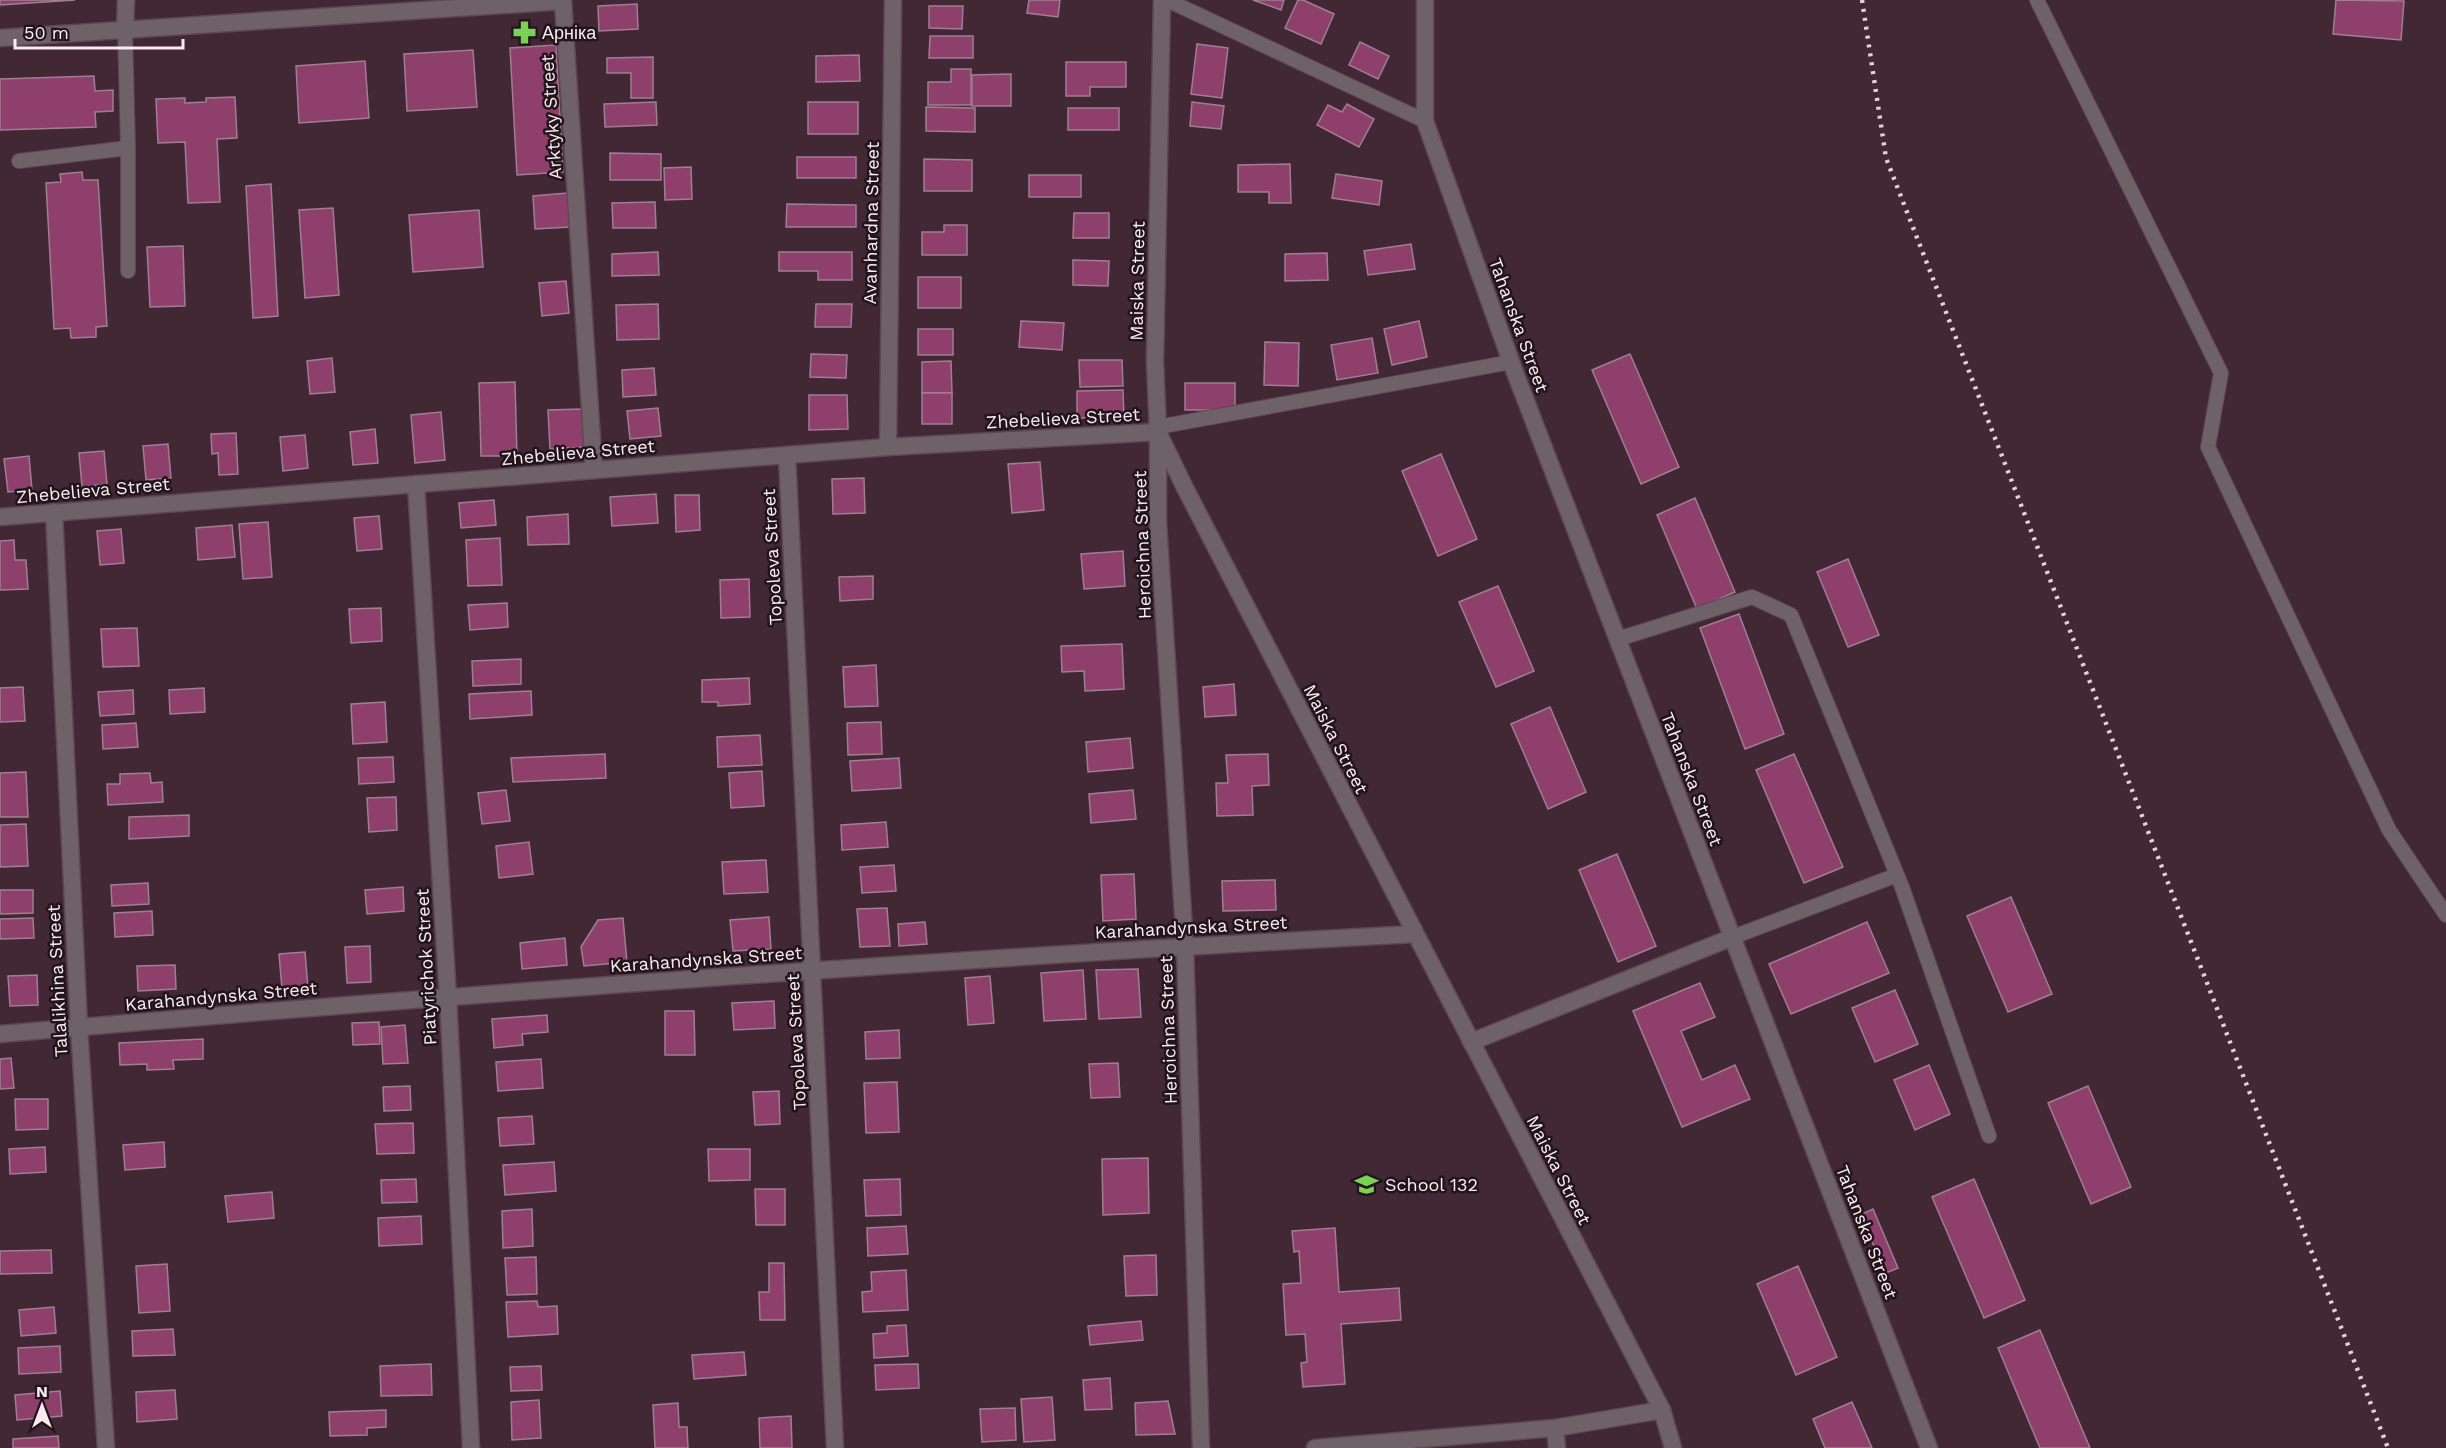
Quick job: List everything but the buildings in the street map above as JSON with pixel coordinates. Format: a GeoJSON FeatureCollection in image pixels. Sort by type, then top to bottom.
{"type":"FeatureCollection","features":[{"type":"Feature","properties":{"kind":"street"},"geometry":{"type":"LineString","coordinates":[[125,31],[126,0]]}},
{"type":"Feature","properties":{"kind":"street","name":"Avanhardna Street"},"geometry":{"type":"LineString","coordinates":[[888,447],[893,0]]}},
{"type":"Feature","properties":{"kind":"street","name":"Maiska Street"},"geometry":{"type":"LineString","coordinates":[[1162,0],[1155,362],[1158,429],[1184,486],[1662,1410],[1673,1448]]}},
{"type":"Feature","properties":{"kind":"street","name":"Tahanska Street"},"geometry":{"type":"LineString","coordinates":[[1425,0],[1425,121],[1512,362],[1929,1448]]}},
{"type":"Feature","properties":{"kind":"street","name":"Arktyky Street"},"geometry":{"type":"LineString","coordinates":[[0,38],[563,1],[594,470]]}},
{"type":"Feature","properties":{"kind":"street","name":"Zhebelieva Street"},"geometry":{"type":"LineString","coordinates":[[0,517],[888,447],[1158,429]]}},
{"type":"Feature","properties":{"kind":"street","name":"Heroichna Street"},"geometry":{"type":"LineString","coordinates":[[1158,429],[1158,522],[1185,946],[1201,1448]]}},
{"type":"Feature","properties":{"kind":"street","name":"Topoleva Street"},"geometry":{"type":"LineString","coordinates":[[787,455],[835,1448]]}},
{"type":"Feature","properties":{"kind":"street","name":"Piatyrichok Street"},"geometry":{"type":"LineString","coordinates":[[416,484],[448,997],[471,1448]]}},
{"type":"Feature","properties":{"kind":"street","name":"Talalikhina Street"},"geometry":{"type":"LineString","coordinates":[[54,512],[78,1027],[106,1448]]}},
{"type":"Feature","properties":{"kind":"street","name":"Karahandynska Street"},"geometry":{"type":"LineString","coordinates":[[0,1034],[448,997],[812,971],[1185,946],[1415,934]]}},
{"type":"Feature","properties":{"kind":"street"},"geometry":{"type":"LineString","coordinates":[[1471,1042],[1733,937]]}},
{"type":"Feature","properties":{"kind":"street"},"geometry":{"type":"LineString","coordinates":[[1315,1448],[1555,1428],[1662,1410]]}},
{"type":"Feature","properties":{"kind":"street"},"geometry":{"type":"LineString","coordinates":[[1555,1428],[1557,1448]]}},
{"type":"Feature","properties":{"kind":"lane"},"geometry":{"type":"LineString","coordinates":[[1167,0],[1425,121]]}},
{"type":"Feature","properties":{"kind":"lane"},"geometry":{"type":"LineString","coordinates":[[2037,0],[2221,372],[2208,447],[2389,830],[2446,915]]}},
{"type":"Feature","properties":{"kind":"lane"},"geometry":{"type":"LineString","coordinates":[[125,31],[128,271]]}},
{"type":"Feature","properties":{"kind":"lane"},"geometry":{"type":"LineString","coordinates":[[19,161],[128,148]]}},
{"type":"Feature","properties":{"kind":"lane"},"geometry":{"type":"LineString","coordinates":[[1158,429],[1512,362]]}},
{"type":"Feature","properties":{"kind":"lane"},"geometry":{"type":"LineString","coordinates":[[1618,639],[1752,597],[1791,615],[1897,875],[1989,1136]]}},
{"type":"Feature","properties":{"kind":"lane"},"geometry":{"type":"LineString","coordinates":[[1733,937],[1897,875]]}},
{"type":"Feature","properties":{"kind":"railway"},"geometry":{"type":"LineString","coordinates":[[1862,0],[1886,158],[2388,1448]]}},
{"type":"Feature","properties":{"kind":"place","name":"Арніка"},"geometry":{"type":"Point","coordinates":[524,32]}},
{"type":"Feature","properties":{"kind":"place","name":"School 132"},"geometry":{"type":"Point","coordinates":[1367,1184]}}]}
